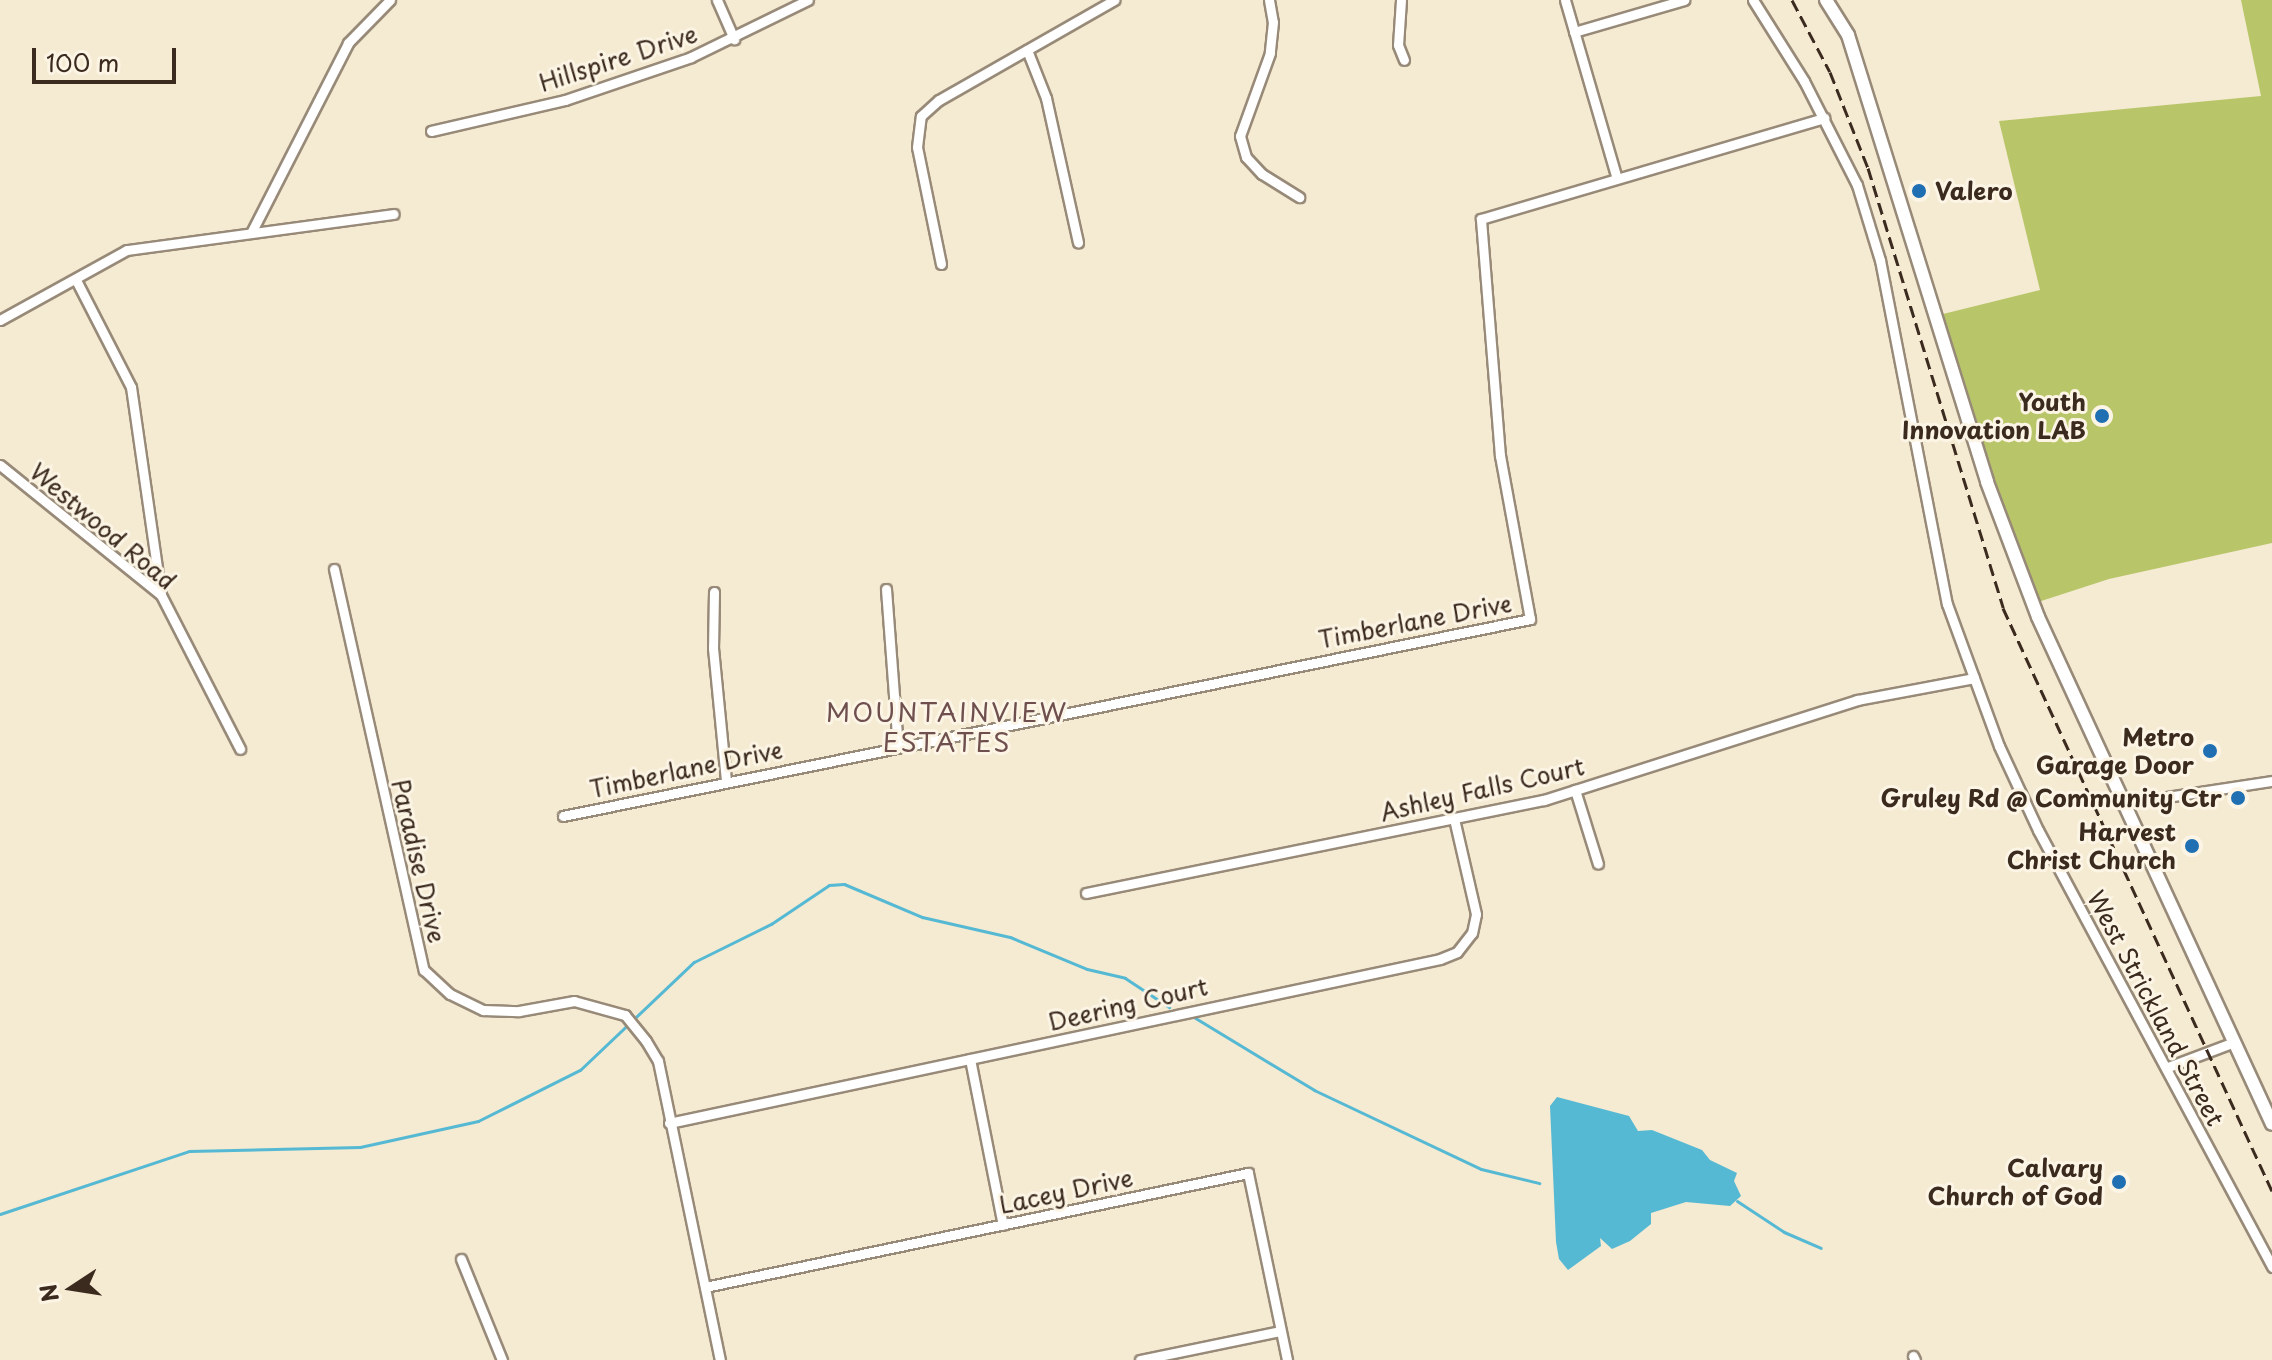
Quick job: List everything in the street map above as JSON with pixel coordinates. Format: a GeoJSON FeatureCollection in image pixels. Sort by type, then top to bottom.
{"type":"FeatureCollection","features":[{"type":"Feature","properties":{"kind":"main road"},"geometry":{"type":"LineString","coordinates":[[1826,0],[1848,35],[1873,106],[1987,482],[2038,617],[2121,804],[2272,1124]]}},
{"type":"Feature","properties":{"kind":"street"},"geometry":{"type":"LineString","coordinates":[[252,231],[348,43],[390,0]]}},
{"type":"Feature","properties":{"kind":"street"},"geometry":{"type":"LineString","coordinates":[[717,0],[734,39]]}},
{"type":"Feature","properties":{"kind":"street","name":"Hillspire Drive"},"geometry":{"type":"LineString","coordinates":[[431,131],[565,100],[734,39],[808,0]]}},
{"type":"Feature","properties":{"kind":"street"},"geometry":{"type":"LineString","coordinates":[[941,264],[917,147],[921,116],[1114,0]]}},
{"type":"Feature","properties":{"kind":"street"},"geometry":{"type":"LineString","coordinates":[[1269,0],[1273,22],[1270,53],[1240,136],[1246,157],[1262,174],[1299,197]]}},
{"type":"Feature","properties":{"kind":"street"},"geometry":{"type":"LineString","coordinates":[[1401,0],[1398,45],[1404,60]]}},
{"type":"Feature","properties":{"kind":"street"},"geometry":{"type":"LineString","coordinates":[[1565,0],[1616,175]]}},
{"type":"Feature","properties":{"kind":"street"},"geometry":{"type":"LineString","coordinates":[[1574,32],[1684,0]]}},
{"type":"Feature","properties":{"kind":"street","name":"West Strickland Street"},"geometry":{"type":"LineString","coordinates":[[1753,0],[1824,118],[1857,185],[1880,260],[1947,604],[1974,678],[2038,830],[2168,1067],[2272,1267]]}},
{"type":"Feature","properties":{"kind":"street"},"geometry":{"type":"LineString","coordinates":[[1027,50],[1046,98],[1078,242]]}},
{"type":"Feature","properties":{"kind":"street","name":"Timberlane Drive"},"geometry":{"type":"LineString","coordinates":[[563,816],[726,780],[1530,619],[1500,456],[1481,219],[1616,175],[1824,118]]}},
{"type":"Feature","properties":{"kind":"street"},"geometry":{"type":"LineString","coordinates":[[0,320],[127,250],[394,214]]}},
{"type":"Feature","properties":{"kind":"street"},"geometry":{"type":"LineString","coordinates":[[76,280],[131,387],[161,595]]}},
{"type":"Feature","properties":{"kind":"street","name":"Westwood Road"},"geometry":{"type":"LineString","coordinates":[[0,465],[161,595],[240,749]]}},
{"type":"Feature","properties":{"kind":"street","name":"Paradise Drive"},"geometry":{"type":"LineString","coordinates":[[334,569],[424,970],[450,994],[483,1010],[519,1011],[574,1001],[625,1015],[658,1061],[720,1360]]}},
{"type":"Feature","properties":{"kind":"street"},"geometry":{"type":"LineString","coordinates":[[886,589],[898,747]]}},
{"type":"Feature","properties":{"kind":"street"},"geometry":{"type":"LineString","coordinates":[[714,592],[713,648],[726,780]]}},
{"type":"Feature","properties":{"kind":"street","name":"Ashley Falls Court"},"geometry":{"type":"LineString","coordinates":[[1086,893],[1454,819],[1575,790],[1857,700],[1974,678]]}},
{"type":"Feature","properties":{"kind":"street"},"geometry":{"type":"LineString","coordinates":[[2121,804],[2272,781]]}},
{"type":"Feature","properties":{"kind":"street"},"geometry":{"type":"LineString","coordinates":[[1575,790],[1598,864]]}},
{"type":"Feature","properties":{"kind":"street","name":"Deering Court"},"geometry":{"type":"LineString","coordinates":[[669,1123],[1457,952],[1472,933],[1476,914],[1454,819]]}},
{"type":"Feature","properties":{"kind":"street"},"geometry":{"type":"LineString","coordinates":[[2168,1067],[2232,1043]]}},
{"type":"Feature","properties":{"kind":"street"},"geometry":{"type":"LineString","coordinates":[[970,1059],[1003,1225]]}},
{"type":"Feature","properties":{"kind":"street","name":"Lacey Drive"},"geometry":{"type":"LineString","coordinates":[[705,1287],[1248,1173],[1287,1360]]}},
{"type":"Feature","properties":{"kind":"street"},"geometry":{"type":"LineString","coordinates":[[461,1259],[502,1360]]}},
{"type":"Feature","properties":{"kind":"street"},"geometry":{"type":"LineString","coordinates":[[1140,1360],[1280,1331]]}},
{"type":"Feature","properties":{"kind":"green space"},"geometry":{"type":"Polygon","coordinates":[[[2241,0],[2272,0],[2272,543],[2109,579],[2032,604],[1939,315],[2040,290],[1999,121],[2261,96],[2241,0]]]}},
{"type":"Feature","properties":{"kind":"water"},"geometry":{"type":"Polygon","coordinates":[[[1557,1097],[1629,1116],[1638,1131],[1652,1130],[1702,1150],[1710,1160],[1737,1173],[1734,1181],[1741,1196],[1730,1206],[1686,1202],[1651,1213],[1651,1224],[1630,1241],[1612,1249],[1600,1238],[1601,1246],[1568,1270],[1559,1259],[1556,1242],[1550,1106],[1557,1097]]]}},
{"type":"Feature","properties":{"kind":"waterway"},"geometry":{"type":"LineString","coordinates":[[0,1214],[189,1151],[360,1147],[478,1121],[580,1070],[694,962],[771,924],[829,885],[844,884],[922,917],[1010,937],[1087,969],[1125,978],[1169,1007]]}},
{"type":"Feature","properties":{"kind":"waterway"},"geometry":{"type":"LineString","coordinates":[[1192,1016],[1314,1090],[1481,1169],[1539,1183]]}},
{"type":"Feature","properties":{"kind":"waterway"},"geometry":{"type":"LineString","coordinates":[[1737,1201],[1784,1232],[1821,1248]]}},
{"type":"Feature","properties":{"kind":"railway"},"geometry":{"type":"LineString","coordinates":[[1792,0],[1830,72],[1868,168],[2003,608],[2272,1191]]}},
{"type":"Feature","properties":{"kind":"place","name":"Valero"},"geometry":{"type":"Point","coordinates":[1919,191]}},
{"type":"Feature","properties":{"kind":"place","name":"Youth Innovation LAB"},"geometry":{"type":"Point","coordinates":[2102,416]}},
{"type":"Feature","properties":{"kind":"place","name":"Metro Garage Door"},"geometry":{"type":"Point","coordinates":[2210,751]}},
{"type":"Feature","properties":{"kind":"place","name":"Gruley Rd @ Community Ctr"},"geometry":{"type":"Point","coordinates":[2238,798]}},
{"type":"Feature","properties":{"kind":"place","name":"Harvest Christ Church"},"geometry":{"type":"Point","coordinates":[2192,846]}},
{"type":"Feature","properties":{"kind":"place","name":"Calvary Church of God"},"geometry":{"type":"Point","coordinates":[2119,1182]}},
{"type":"Feature","properties":{"kind":"district","name":"MOUNTAINVIEW ESTATES"},"geometry":{"type":"Point","coordinates":[947,727]}}]}
